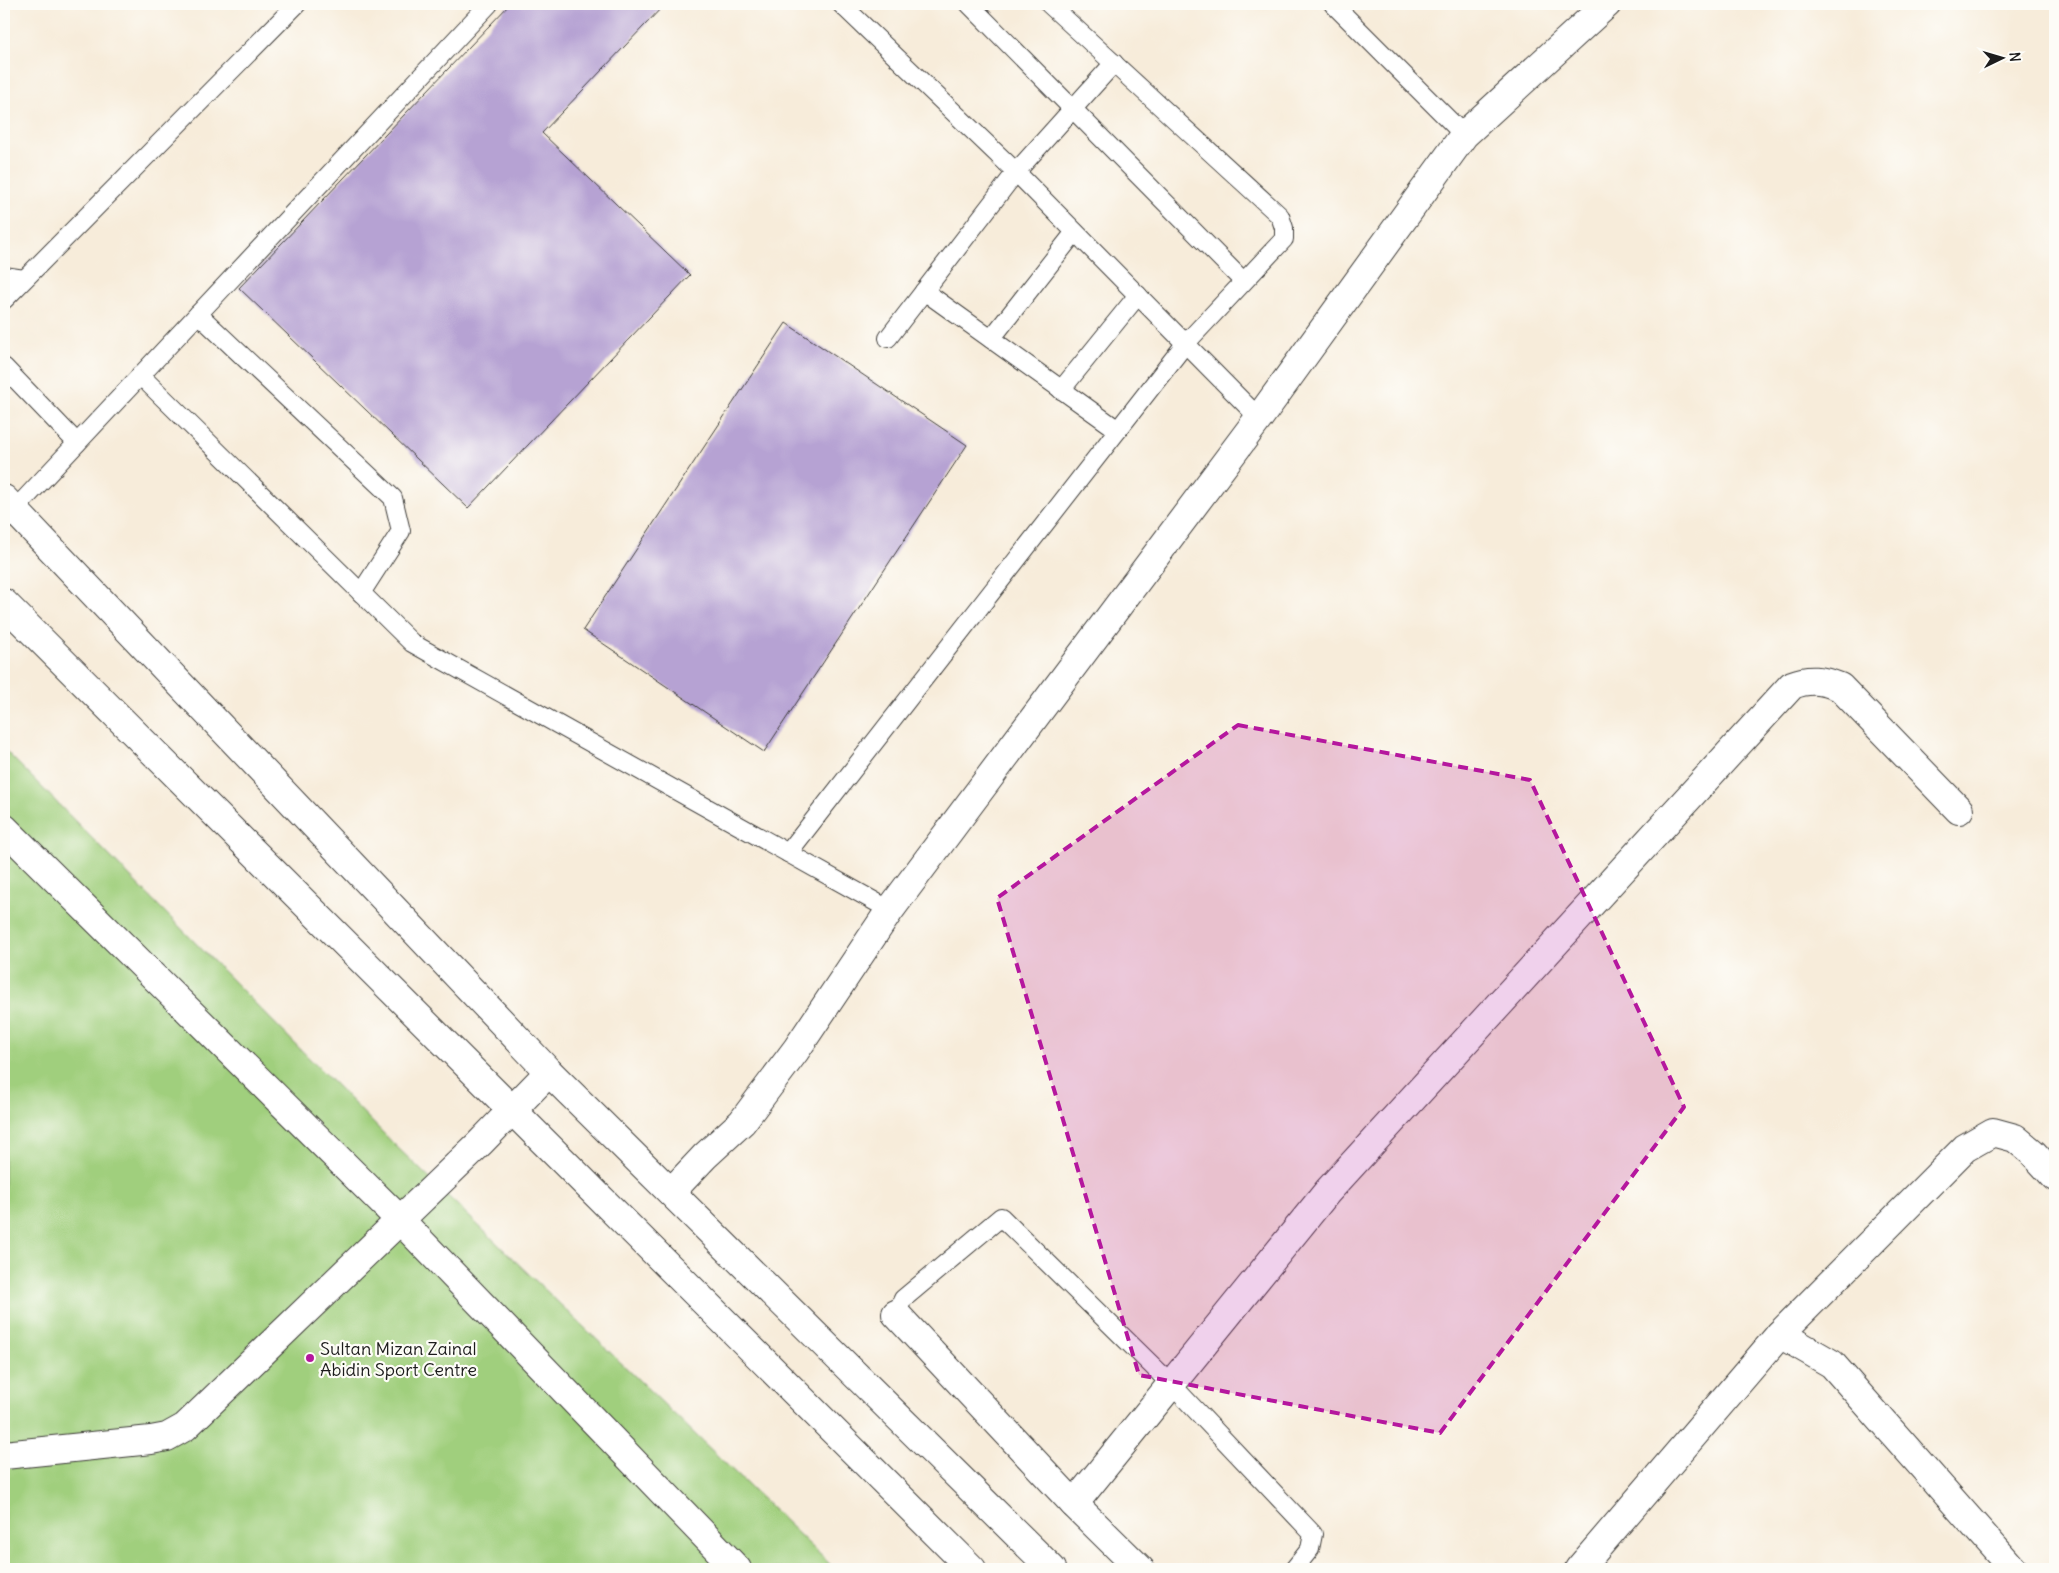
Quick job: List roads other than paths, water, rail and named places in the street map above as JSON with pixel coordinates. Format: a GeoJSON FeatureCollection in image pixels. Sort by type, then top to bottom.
{"type":"FeatureCollection","features":[{"type":"Feature","properties":{"kind":"street"},"geometry":{"type":"LineString","coordinates":[[671,1192],[705,1156],[742,1122],[796,1050],[890,910],[1259,418],[1464,134],[1607,4]]}},
{"type":"Feature","properties":{"kind":"street"},"geometry":{"type":"LineString","coordinates":[[7,510],[549,1072],[1052,1569]]}},
{"type":"Feature","properties":{"kind":"street"},"geometry":{"type":"LineString","coordinates":[[4,603],[972,1569]]}},
{"type":"Feature","properties":{"kind":"street"},"geometry":{"type":"LineString","coordinates":[[1074,1504],[1328,1191],[1792,685],[1804,680],[1822,680],[1840,687],[1959,810]]}},
{"type":"Feature","properties":{"kind":"street"},"geometry":{"type":"LineString","coordinates":[[4,828],[400,1220],[738,1569]]}},
{"type":"Feature","properties":{"kind":"street"},"geometry":{"type":"LineString","coordinates":[[4,1455],[151,1440],[167,1437],[185,1427],[480,1142],[549,1072]]}},
{"type":"Feature","properties":{"kind":"street"},"geometry":{"type":"LineString","coordinates":[[1579,1569],[1780,1334],[1965,1148],[1993,1132],[2016,1138],[2033,1153],[2055,1178]]}},
{"type":"Feature","properties":{"kind":"street"},"geometry":{"type":"LineString","coordinates":[[896,1314],[1074,1504],[1140,1569]]}},
{"type":"Feature","properties":{"kind":"street"},"geometry":{"type":"LineString","coordinates":[[1780,1334],[1832,1364],[2013,1569]]}},
{"type":"Feature","properties":{"kind":"lane"},"geometry":{"type":"LineString","coordinates":[[4,300],[296,4]]}},
{"type":"Feature","properties":{"kind":"lane"},"geometry":{"type":"LineString","coordinates":[[7,510],[77,443],[489,4]]}},
{"type":"Feature","properties":{"kind":"lane"},"geometry":{"type":"LineString","coordinates":[[841,4],[1016,172],[1259,418]]}},
{"type":"Feature","properties":{"kind":"lane"},"geometry":{"type":"LineString","coordinates":[[969,4],[1243,282]]}},
{"type":"Feature","properties":{"kind":"lane"},"geometry":{"type":"LineString","coordinates":[[788,853],[1185,344],[1284,238],[1284,228],[1280,216],[1049,4]]}},
{"type":"Feature","properties":{"kind":"lane"},"geometry":{"type":"LineString","coordinates":[[1333,4],[1464,134]]}},
{"type":"Feature","properties":{"kind":"lane"},"geometry":{"type":"LineString","coordinates":[[888,338],[1016,172],[1114,63]]}},
{"type":"Feature","properties":{"kind":"lane"},"geometry":{"type":"LineString","coordinates":[[991,339],[1074,232]]}},
{"type":"Feature","properties":{"kind":"lane"},"geometry":{"type":"LineString","coordinates":[[4,276],[24,279]]}},
{"type":"Feature","properties":{"kind":"lane"},"geometry":{"type":"LineString","coordinates":[[924,291],[1118,430]]}},
{"type":"Feature","properties":{"kind":"lane"},"geometry":{"type":"LineString","coordinates":[[1061,390],[1138,296]]}},
{"type":"Feature","properties":{"kind":"lane"},"geometry":{"type":"LineString","coordinates":[[198,314],[394,498],[401,531],[361,593]]}},
{"type":"Feature","properties":{"kind":"lane"},"geometry":{"type":"LineString","coordinates":[[4,367],[77,443]]}},
{"type":"Feature","properties":{"kind":"lane"},"geometry":{"type":"LineString","coordinates":[[140,375],[412,643],[890,910]]}},
{"type":"Feature","properties":{"kind":"lane"},"geometry":{"type":"LineString","coordinates":[[896,1314],[902,1298],[1001,1217],[1171,1384],[1313,1534],[1310,1549],[1294,1569]]}},
{"type":"Feature","properties":{"kind":"place","name":"Sultan Mizan Zainal Abidin Sport Centre"},"geometry":{"type":"Point","coordinates":[310,1358]}}]}
